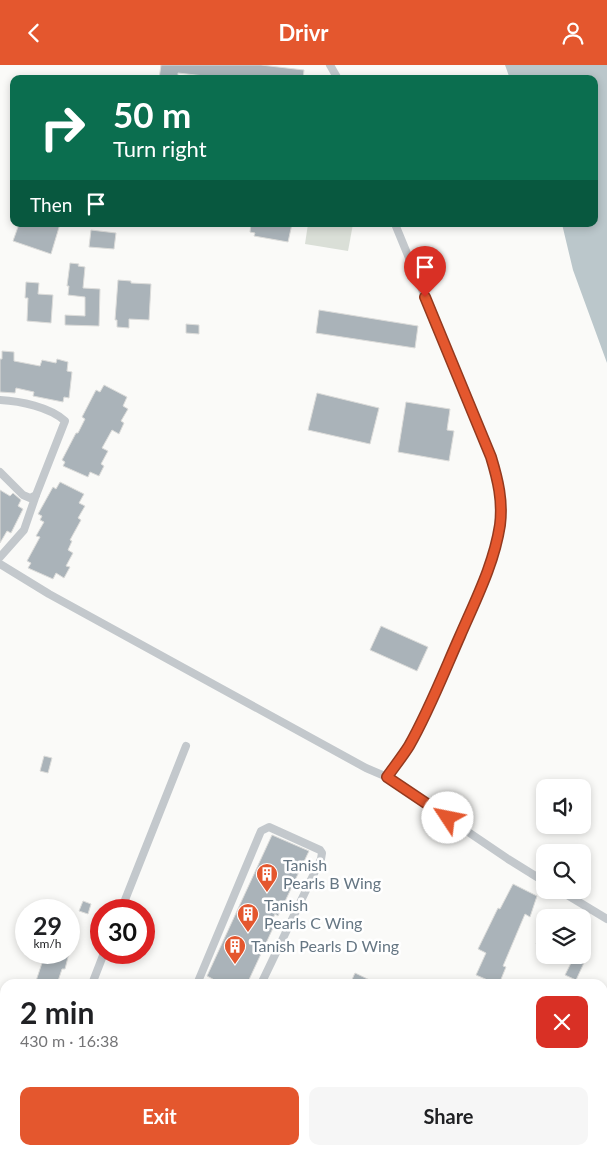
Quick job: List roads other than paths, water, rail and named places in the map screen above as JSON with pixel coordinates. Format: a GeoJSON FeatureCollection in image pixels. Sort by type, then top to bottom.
{"type":"FeatureCollection","features":[{"type":"Feature","properties":{"kind":"street"},"geometry":{"type":"LineString","coordinates":[[387,777],[408,746],[426,712],[485,579],[495,550],[500,523],[501,496],[491,457],[395,227]]}},
{"type":"Feature","properties":{"kind":"street"},"geometry":{"type":"LineString","coordinates":[[0,400],[39,407],[65,421],[24,530],[0,557]]}},
{"type":"Feature","properties":{"kind":"street"},"geometry":{"type":"LineString","coordinates":[[0,472],[23,495],[30,498],[36,495]]}},
{"type":"Feature","properties":{"kind":"street"},"geometry":{"type":"LineString","coordinates":[[0,564],[109,627],[366,768],[387,777],[508,859],[536,876]]}},
{"type":"Feature","properties":{"kind":"street"},"geometry":{"type":"LineString","coordinates":[[125,899],[186,747]]}},
{"type":"Feature","properties":{"kind":"street"},"geometry":{"type":"LineString","coordinates":[[199,979],[261,831],[269,827],[320,850],[322,853],[321,859],[263,979]]}},
{"type":"Feature","properties":{"kind":"street"},"geometry":{"type":"LineString","coordinates":[[574,899],[607,919]]}},
{"type":"Feature","properties":{"kind":"street"},"geometry":{"type":"LineString","coordinates":[[94,979],[100,964]]}},
{"type":"Feature","properties":{"kind":"place","name":"Tanish Pearls B Wing"},"geometry":{"type":"Point","coordinates":[267,893]}},
{"type":"Feature","properties":{"kind":"place","name":"Tanish Pearls C Wing"},"geometry":{"type":"Point","coordinates":[248,933]}},
{"type":"Feature","properties":{"kind":"place","name":"Tanish Pearls D Wing"},"geometry":{"type":"Point","coordinates":[235,965]}}]}
